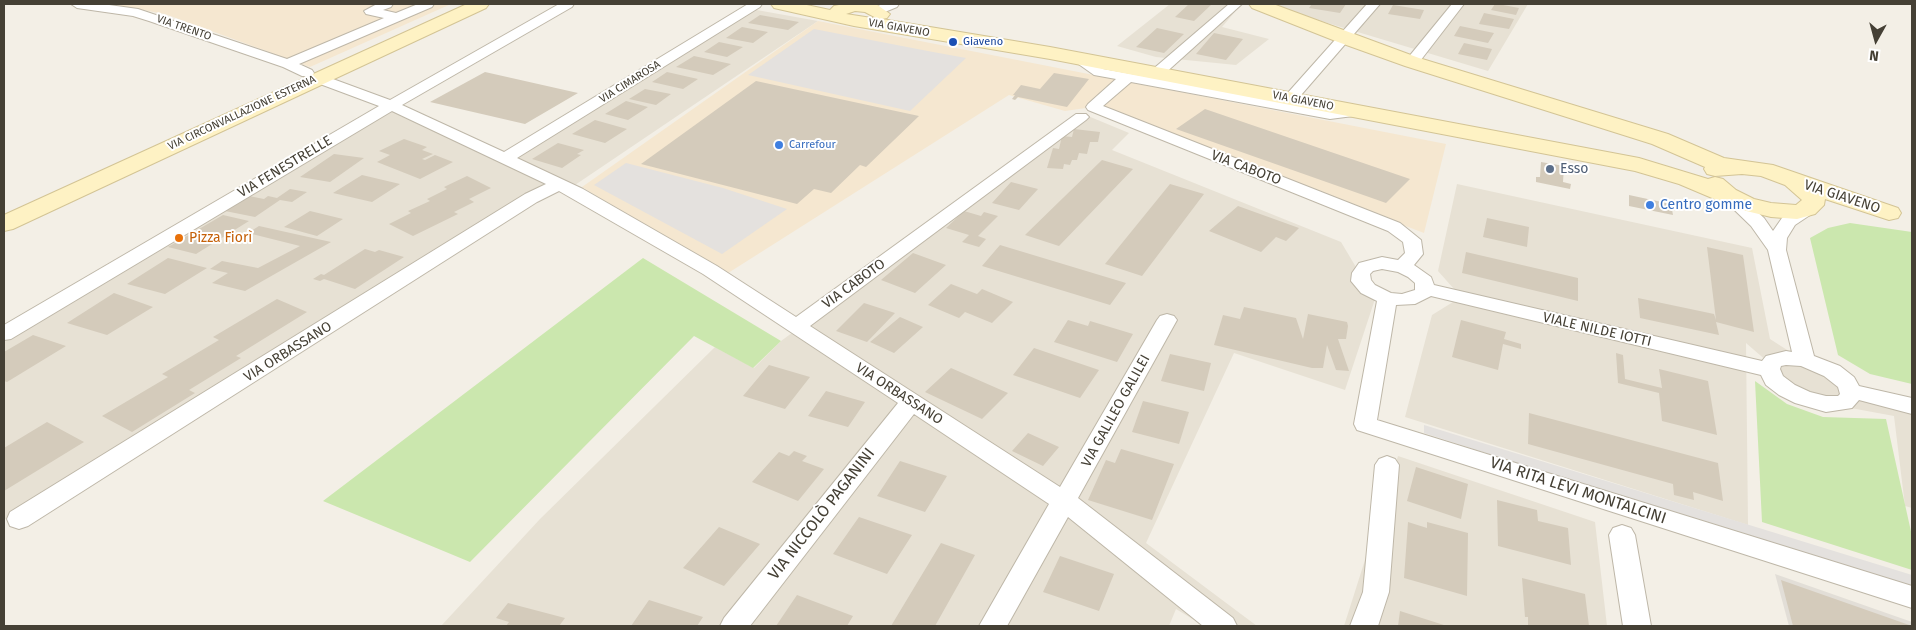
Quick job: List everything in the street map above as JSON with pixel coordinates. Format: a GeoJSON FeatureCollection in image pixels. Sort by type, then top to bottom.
{"type":"FeatureCollection","features":[{"type":"Feature","properties":{"kind":"main road","name":"VIA CIRCONVALLAZIONE ESTERNA"},"geometry":{"type":"LineString","coordinates":[[4,224],[461,4]]}},
{"type":"Feature","properties":{"kind":"main road","name":"VIA CIRCONVALLAZIONE ESTERNA"},"geometry":{"type":"LineString","coordinates":[[4,213],[312,76],[480,4]]}},
{"type":"Feature","properties":{"kind":"main road"},"geometry":{"type":"LineString","coordinates":[[780,4],[841,12]]}},
{"type":"Feature","properties":{"kind":"main road"},"geometry":{"type":"LineString","coordinates":[[798,4],[841,12]]}},
{"type":"Feature","properties":{"kind":"main road"},"geometry":{"type":"LineString","coordinates":[[1258,4],[1344,38],[1412,62],[1660,139],[1728,168]]}},
{"type":"Feature","properties":{"kind":"main road","name":"VIA GIAVENO"},"geometry":{"type":"LineString","coordinates":[[841,12],[844,20],[871,11],[953,38],[966,38],[1078,58],[1639,165],[1671,174],[1728,195],[1746,204],[1771,210],[1797,212],[1807,209],[1901,215]]}},
{"type":"Feature","properties":{"kind":"main road","name":"VIA GIAVENO"},"geometry":{"type":"LineString","coordinates":[[1639,165],[1765,170],[1795,182],[1901,215]]}},
{"type":"Feature","properties":{"kind":"main road","name":"VIA GIAVENO"},"geometry":{"type":"LineString","coordinates":[[1728,168],[1715,173],[1713,180],[1728,195]]}},
{"type":"Feature","properties":{"kind":"main road","name":"VIA GIAVENO"},"geometry":{"type":"LineString","coordinates":[[1795,182],[1811,194],[1814,200],[1807,209]]}},
{"type":"Feature","properties":{"kind":"street","name":"VIA TRENTO"},"geometry":{"type":"LineString","coordinates":[[77,4],[134,12],[154,18],[288,64],[312,76]]}},
{"type":"Feature","properties":{"kind":"street"},"geometry":{"type":"LineString","coordinates":[[387,4],[370,11],[397,17]]}},
{"type":"Feature","properties":{"kind":"street"},"geometry":{"type":"LineString","coordinates":[[288,64],[428,4]]}},
{"type":"Feature","properties":{"kind":"street","name":"VIA FENESTRELLE"},"geometry":{"type":"LineString","coordinates":[[4,334],[391,105],[568,4]]}},
{"type":"Feature","properties":{"kind":"street","name":"VIA CIMAROSA"},"geometry":{"type":"LineString","coordinates":[[504,159],[756,4]]}},
{"type":"Feature","properties":{"kind":"street"},"geometry":{"type":"LineString","coordinates":[[871,11],[893,4]]}},
{"type":"Feature","properties":{"kind":"street"},"geometry":{"type":"LineString","coordinates":[[1157,73],[1236,4]]}},
{"type":"Feature","properties":{"kind":"street"},"geometry":{"type":"LineString","coordinates":[[1290,99],[1374,4]]}},
{"type":"Feature","properties":{"kind":"street"},"geometry":{"type":"LineString","coordinates":[[1412,62],[1458,4]]}},
{"type":"Feature","properties":{"kind":"street"},"geometry":{"type":"LineString","coordinates":[[1078,58],[1099,72],[1322,113],[1356,112]]}},
{"type":"Feature","properties":{"kind":"street","name":"VIA ORBASSANO"},"geometry":{"type":"LineString","coordinates":[[312,76],[391,105],[577,193],[710,270],[1083,514],[1223,626]]}},
{"type":"Feature","properties":{"kind":"street","name":"VIA CABOTO"},"geometry":{"type":"LineString","coordinates":[[1128,77],[1094,104],[1093,107],[1394,227],[1412,240],[1414,254],[1403,266]]}},
{"type":"Feature","properties":{"kind":"street","name":"VIA CABOTO"},"geometry":{"type":"LineString","coordinates":[[796,326],[1081,118]]}},
{"type":"Feature","properties":{"kind":"street","name":"VIA ORBASSANO"},"geometry":{"type":"LineString","coordinates":[[19,519],[531,198],[558,185]]}},
{"type":"Feature","properties":{"kind":"street"},"geometry":{"type":"LineString","coordinates":[[1728,195],[1758,222],[1777,250]]}},
{"type":"Feature","properties":{"kind":"street"},"geometry":{"type":"LineString","coordinates":[[1805,360],[1777,250],[1778,238],[1788,222],[1807,209]]}},
{"type":"Feature","properties":{"kind":"street"},"geometry":{"type":"LineString","coordinates":[[1376,264],[1403,266],[1420,276],[1424,281],[1425,289],[1420,296],[1415,298],[1402,300],[1387,298],[1368,289],[1361,281],[1360,273],[1366,267],[1376,264]]}},
{"type":"Feature","properties":{"kind":"street","name":"VIALE NILDE IOTTI"},"geometry":{"type":"LineString","coordinates":[[1425,289],[1769,370]]}},
{"type":"Feature","properties":{"kind":"street","name":"VIA RITA LEVI MONTALCINI"},"geometry":{"type":"LineString","coordinates":[[1387,298],[1365,424],[1912,597]]}},
{"type":"Feature","properties":{"kind":"street","name":"VIA GALILEO GALILEI"},"geometry":{"type":"LineString","coordinates":[[993,626],[1168,320]]}},
{"type":"Feature","properties":{"kind":"street"},"geometry":{"type":"LineString","coordinates":[[1777,359],[1805,360],[1832,371],[1846,382],[1852,390],[1852,396],[1844,402],[1831,404],[1813,401],[1787,390],[1774,380],[1769,370],[1770,364],[1777,359]]}},
{"type":"Feature","properties":{"kind":"street"},"geometry":{"type":"LineString","coordinates":[[1852,390],[1912,406]]}},
{"type":"Feature","properties":{"kind":"street","name":"VIA NICCOLÒ PAGANINI"},"geometry":{"type":"LineString","coordinates":[[734,626],[911,402]]}},
{"type":"Feature","properties":{"kind":"street"},"geometry":{"type":"LineString","coordinates":[[1364,626],[1376,592],[1387,465]]}},
{"type":"Feature","properties":{"kind":"street"},"geometry":{"type":"LineString","coordinates":[[1622,536],[1637,626]]}},
{"type":"Feature","properties":{"kind":"shaded area"},"geometry":{"type":"Polygon","coordinates":[[[110,4],[451,4],[310,67],[165,14],[110,4]]]}},
{"type":"Feature","properties":{"kind":"shaded area"},"geometry":{"type":"Polygon","coordinates":[[[1170,4],[1234,4],[1240,6],[1222,27],[1269,39],[1236,65],[1156,57],[1117,46],[1170,4]]]}},
{"type":"Feature","properties":{"kind":"shaded area"},"geometry":{"type":"Polygon","coordinates":[[[1264,4],[1528,4],[1488,71],[1264,4]]]}},
{"type":"Feature","properties":{"kind":"shaded area"},"geometry":{"type":"Polygon","coordinates":[[[751,9],[818,21],[575,185],[530,193],[4,520],[4,342],[400,103],[504,159],[751,9]]]}},
{"type":"Feature","properties":{"kind":"shaded area"},"geometry":{"type":"Polygon","coordinates":[[[818,21],[1446,144],[1424,233],[1093,107],[1065,111],[1009,95],[725,275],[582,187],[818,21]]]}},
{"type":"Feature","properties":{"kind":"shaded area"},"geometry":{"type":"Polygon","coordinates":[[[814,29],[966,58],[910,111],[748,75],[814,29]]]}},
{"type":"Feature","properties":{"kind":"shaded area"},"geometry":{"type":"Polygon","coordinates":[[[1088,116],[1129,133],[1112,150],[1341,242],[1375,299],[1345,390],[1234,353],[1146,543],[1257,626],[1204,626],[1176,609],[1169,626],[441,626],[540,519],[715,347],[754,368],[781,341],[1088,116]]]}},
{"type":"Feature","properties":{"kind":"shaded area"},"geometry":{"type":"Polygon","coordinates":[[[626,163],[723,188],[787,209],[722,254],[594,185],[626,163]]]}},
{"type":"Feature","properties":{"kind":"shaded area"},"geometry":{"type":"Polygon","coordinates":[[[1457,184],[1752,248],[1770,339],[1851,391],[1912,409],[1912,508],[1905,506],[1894,416],[1813,401],[1746,343],[1748,525],[1405,417],[1432,315],[1453,302],[1454,289],[1438,271],[1457,184]]]}},
{"type":"Feature","properties":{"kind":"shaded area"},"geometry":{"type":"Polygon","coordinates":[[[1424,425],[1912,575],[1912,591],[1424,433],[1424,425]]]}},
{"type":"Feature","properties":{"kind":"shaded area"},"geometry":{"type":"Polygon","coordinates":[[[1398,456],[1595,522],[1607,626],[1344,626],[1398,456]]]}},
{"type":"Feature","properties":{"kind":"shaded area"},"geometry":{"type":"Polygon","coordinates":[[[1775,574],[1912,622],[1912,626],[1789,626],[1775,574]]]}},
{"type":"Feature","properties":{"kind":"green space"},"geometry":{"type":"Polygon","coordinates":[[[1850,223],[1912,232],[1912,384],[1870,374],[1838,355],[1810,238],[1828,228],[1850,223]]]}},
{"type":"Feature","properties":{"kind":"green space"},"geometry":{"type":"Polygon","coordinates":[[[643,258],[781,341],[753,368],[694,336],[470,562],[323,501],[643,258]]]}},
{"type":"Feature","properties":{"kind":"green space"},"geometry":{"type":"Polygon","coordinates":[[[1755,381],[1787,404],[1823,417],[1886,419],[1912,536],[1912,570],[1762,522],[1755,381]]]}},
{"type":"Feature","properties":{"kind":"building"},"geometry":{"type":"Polygon","coordinates":[[[1189,4],[1212,4],[1194,21],[1175,17],[1189,4]]]}},
{"type":"Feature","properties":{"kind":"building"},"geometry":{"type":"Polygon","coordinates":[[[1312,4],[1346,4],[1340,13],[1309,8],[1312,4]]]}},
{"type":"Feature","properties":{"kind":"building"},"geometry":{"type":"Polygon","coordinates":[[[1495,4],[1519,8],[1516,15],[1491,10],[1495,4]]]}},
{"type":"Feature","properties":{"kind":"building"},"geometry":{"type":"Polygon","coordinates":[[[1393,5],[1424,10],[1420,19],[1388,14],[1393,5]]]}},
{"type":"Feature","properties":{"kind":"building"},"geometry":{"type":"Polygon","coordinates":[[[1484,13],[1514,19],[1509,29],[1479,24],[1484,13]]]}},
{"type":"Feature","properties":{"kind":"building"},"geometry":{"type":"Polygon","coordinates":[[[760,15],[799,22],[788,30],[748,23],[760,15]]]}},
{"type":"Feature","properties":{"kind":"building"},"geometry":{"type":"Polygon","coordinates":[[[1460,26],[1494,33],[1488,43],[1454,36],[1460,26]]]}},
{"type":"Feature","properties":{"kind":"building"},"geometry":{"type":"Polygon","coordinates":[[[742,27],[768,32],[753,43],[726,38],[742,27]]]}},
{"type":"Feature","properties":{"kind":"building"},"geometry":{"type":"Polygon","coordinates":[[[1157,28],[1184,34],[1164,53],[1136,47],[1157,28]]]}},
{"type":"Feature","properties":{"kind":"building"},"geometry":{"type":"Polygon","coordinates":[[[1214,33],[1243,39],[1226,60],[1196,54],[1214,33]]]}},
{"type":"Feature","properties":{"kind":"building"},"geometry":{"type":"Polygon","coordinates":[[[719,42],[743,47],[727,57],[704,52],[719,42]]]}},
{"type":"Feature","properties":{"kind":"building"},"geometry":{"type":"Polygon","coordinates":[[[1464,43],[1492,49],[1487,60],[1458,54],[1464,43]]]}},
{"type":"Feature","properties":{"kind":"building"},"geometry":{"type":"Polygon","coordinates":[[[694,56],[731,64],[713,75],[676,67],[694,56]]]}},
{"type":"Feature","properties":{"kind":"building"},"geometry":{"type":"Polygon","coordinates":[[[485,72],[578,93],[525,124],[430,102],[485,72]]]}},
{"type":"Feature","properties":{"kind":"building"},"geometry":{"type":"Polygon","coordinates":[[[667,72],[698,79],[683,89],[652,82],[667,72]]]}},
{"type":"Feature","properties":{"kind":"building"},"geometry":{"type":"Polygon","coordinates":[[[1054,73],[1089,79],[1067,107],[1018,97],[1015,100],[1012,99],[1021,85],[1040,89],[1054,73]]]}},
{"type":"Feature","properties":{"kind":"building","name":"Carrefour"},"geometry":{"type":"Polygon","coordinates":[[[756,81],[919,116],[866,167],[860,165],[831,193],[814,189],[797,204],[641,164],[756,81]]]}},
{"type":"Feature","properties":{"kind":"building"},"geometry":{"type":"Polygon","coordinates":[[[645,89],[671,94],[656,105],[629,99],[645,89]]]}},
{"type":"Feature","properties":{"kind":"building"},"geometry":{"type":"Polygon","coordinates":[[[626,101],[648,107],[628,120],[605,114],[626,101]]]}},
{"type":"Feature","properties":{"kind":"building"},"geometry":{"type":"Polygon","coordinates":[[[1205,109],[1410,179],[1386,203],[1176,129],[1205,109]]]}},
{"type":"Feature","properties":{"kind":"building"},"geometry":{"type":"Polygon","coordinates":[[[595,120],[627,129],[605,143],[572,134],[595,120]]]}},
{"type":"Feature","properties":{"kind":"building"},"geometry":{"type":"Polygon","coordinates":[[[1074,129],[1100,132],[1098,142],[1090,142],[1087,154],[1079,153],[1077,160],[1072,160],[1070,165],[1064,164],[1063,169],[1047,168],[1053,148],[1059,149],[1062,136],[1072,137],[1074,129]]]}},
{"type":"Feature","properties":{"kind":"building"},"geometry":{"type":"Polygon","coordinates":[[[404,139],[427,147],[422,150],[433,154],[422,159],[425,160],[435,155],[453,162],[420,179],[377,162],[390,155],[379,151],[404,139]]]}},
{"type":"Feature","properties":{"kind":"building"},"geometry":{"type":"Polygon","coordinates":[[[558,143],[584,150],[577,154],[581,155],[562,168],[532,159],[558,143]]]}},
{"type":"Feature","properties":{"kind":"building"},"geometry":{"type":"Polygon","coordinates":[[[334,154],[364,158],[330,182],[300,177],[334,154]]]}},
{"type":"Feature","properties":{"kind":"building"},"geometry":{"type":"Polygon","coordinates":[[[1102,160],[1133,169],[1059,246],[1025,235],[1102,160]]]}},
{"type":"Feature","properties":{"kind":"building"},"geometry":{"type":"Polygon","coordinates":[[[1541,162],[1564,166],[1563,182],[1571,184],[1570,189],[1536,182],[1536,177],[1540,177],[1541,162]]]}},
{"type":"Feature","properties":{"kind":"building"},"geometry":{"type":"Polygon","coordinates":[[[362,175],[400,184],[372,202],[333,193],[362,175]]]}},
{"type":"Feature","properties":{"kind":"building"},"geometry":{"type":"Polygon","coordinates":[[[467,176],[491,188],[469,199],[474,202],[454,212],[458,214],[413,236],[389,224],[411,213],[408,211],[430,201],[427,199],[447,189],[444,187],[467,176]]]}},
{"type":"Feature","properties":{"kind":"building"},"geometry":{"type":"Polygon","coordinates":[[[1011,182],[1038,189],[1019,210],[992,203],[1011,182]]]}},
{"type":"Feature","properties":{"kind":"building"},"geometry":{"type":"Polygon","coordinates":[[[1170,184],[1204,194],[1142,276],[1105,264],[1170,184]]]}},
{"type":"Feature","properties":{"kind":"building"},"geometry":{"type":"Polygon","coordinates":[[[290,189],[307,192],[292,202],[280,200],[255,217],[225,211],[249,196],[264,199],[268,196],[277,198],[290,189]]]}},
{"type":"Feature","properties":{"kind":"building","name":"Centro gomme"},"geometry":{"type":"Polygon","coordinates":[[[1629,195],[1671,204],[1673,215],[1629,206],[1629,195]]]}},
{"type":"Feature","properties":{"kind":"building"},"geometry":{"type":"Polygon","coordinates":[[[1238,206],[1299,228],[1286,241],[1276,237],[1261,252],[1209,231],[1238,206]]]}},
{"type":"Feature","properties":{"kind":"building"},"geometry":{"type":"Polygon","coordinates":[[[310,211],[343,219],[317,236],[284,227],[310,211]]]}},
{"type":"Feature","properties":{"kind":"building"},"geometry":{"type":"Polygon","coordinates":[[[964,211],[981,216],[984,212],[998,216],[978,236],[986,239],[979,247],[962,242],[969,235],[946,228],[964,211]]]}},
{"type":"Feature","properties":{"kind":"building"},"geometry":{"type":"Polygon","coordinates":[[[223,215],[249,221],[196,254],[168,247],[223,215]]]}},
{"type":"Feature","properties":{"kind":"building"},"geometry":{"type":"Polygon","coordinates":[[[1487,218],[1529,227],[1527,247],[1483,237],[1487,218]]]}},
{"type":"Feature","properties":{"kind":"building"},"geometry":{"type":"Polygon","coordinates":[[[259,226],[331,242],[245,291],[212,283],[228,273],[210,269],[222,261],[258,268],[300,246],[248,233],[259,226]]]}},
{"type":"Feature","properties":{"kind":"building"},"geometry":{"type":"Polygon","coordinates":[[[1000,245],[1126,283],[1110,305],[982,266],[1000,245]]]}},
{"type":"Feature","properties":{"kind":"building"},"geometry":{"type":"Polygon","coordinates":[[[1707,247],[1743,255],[1754,332],[1716,322],[1719,335],[1640,318],[1638,298],[1714,314],[1716,320],[1707,247]]]}},
{"type":"Feature","properties":{"kind":"building"},"geometry":{"type":"Polygon","coordinates":[[[365,249],[375,252],[379,250],[404,257],[355,289],[324,279],[320,281],[313,279],[321,274],[324,275],[365,249]]]}},
{"type":"Feature","properties":{"kind":"building"},"geometry":{"type":"Polygon","coordinates":[[[1466,252],[1578,278],[1578,301],[1462,273],[1466,252]]]}},
{"type":"Feature","properties":{"kind":"building"},"geometry":{"type":"Polygon","coordinates":[[[913,253],[946,265],[915,293],[881,280],[913,253]]]}},
{"type":"Feature","properties":{"kind":"building"},"geometry":{"type":"Polygon","coordinates":[[[168,258],[207,268],[165,294],[127,284],[168,258]]]}},
{"type":"Feature","properties":{"kind":"building"},"geometry":{"type":"Polygon","coordinates":[[[951,284],[977,294],[982,289],[1013,302],[992,323],[965,312],[959,318],[928,305],[951,284]]]}},
{"type":"Feature","properties":{"kind":"building"},"geometry":{"type":"Polygon","coordinates":[[[114,293],[153,307],[107,335],[67,323],[114,293]]]}},
{"type":"Feature","properties":{"kind":"building"},"geometry":{"type":"Polygon","coordinates":[[[277,299],[307,312],[236,356],[241,358],[189,390],[195,393],[132,432],[102,416],[168,377],[162,374],[219,340],[213,337],[277,299]]]}},
{"type":"Feature","properties":{"kind":"building"},"geometry":{"type":"Polygon","coordinates":[[[864,303],[895,313],[867,342],[836,331],[864,303]]]}},
{"type":"Feature","properties":{"kind":"building"},"geometry":{"type":"Polygon","coordinates":[[[1244,307],[1296,318],[1303,339],[1308,314],[1347,322],[1346,339],[1338,339],[1349,371],[1336,370],[1327,345],[1323,368],[1312,368],[1214,345],[1223,315],[1240,319],[1244,307]]]}},
{"type":"Feature","properties":{"kind":"building"},"geometry":{"type":"Polygon","coordinates":[[[900,317],[923,327],[894,353],[870,342],[900,317]]]}},
{"type":"Feature","properties":{"kind":"building"},"geometry":{"type":"Polygon","coordinates":[[[1068,320],[1088,326],[1090,321],[1133,334],[1117,362],[1054,342],[1068,320]]]}},
{"type":"Feature","properties":{"kind":"building"},"geometry":{"type":"Polygon","coordinates":[[[1461,320],[1506,332],[1504,339],[1521,344],[1521,349],[1503,344],[1498,370],[1452,357],[1461,320]]]}},
{"type":"Feature","properties":{"kind":"building"},"geometry":{"type":"Polygon","coordinates":[[[33,335],[66,346],[7,382],[4,381],[4,352],[33,335]]]}},
{"type":"Feature","properties":{"kind":"building"},"geometry":{"type":"Polygon","coordinates":[[[1034,348],[1099,370],[1080,398],[1013,375],[1034,348]]]}},
{"type":"Feature","properties":{"kind":"building"},"geometry":{"type":"Polygon","coordinates":[[[1616,353],[1623,355],[1625,379],[1662,388],[1659,369],[1708,381],[1717,435],[1662,421],[1659,393],[1618,383],[1616,353]]]}},
{"type":"Feature","properties":{"kind":"building"},"geometry":{"type":"Polygon","coordinates":[[[1170,354],[1211,363],[1204,391],[1161,381],[1170,354]]]}},
{"type":"Feature","properties":{"kind":"building"},"geometry":{"type":"Polygon","coordinates":[[[769,365],[810,377],[785,409],[743,396],[769,365]]]}},
{"type":"Feature","properties":{"kind":"building"},"geometry":{"type":"Polygon","coordinates":[[[951,368],[1008,393],[982,419],[925,392],[951,368]]]}},
{"type":"Feature","properties":{"kind":"building"},"geometry":{"type":"Polygon","coordinates":[[[826,391],[865,402],[848,427],[808,416],[826,391]]]}},
{"type":"Feature","properties":{"kind":"building"},"geometry":{"type":"Polygon","coordinates":[[[1143,401],[1189,412],[1179,444],[1132,432],[1143,401]]]}},
{"type":"Feature","properties":{"kind":"building"},"geometry":{"type":"Polygon","coordinates":[[[1529,413],[1718,463],[1723,501],[1693,492],[1694,500],[1674,495],[1673,484],[1528,444],[1529,413]]]}},
{"type":"Feature","properties":{"kind":"building"},"geometry":{"type":"Polygon","coordinates":[[[47,422],[84,442],[4,491],[4,448],[47,422]]]}},
{"type":"Feature","properties":{"kind":"building"},"geometry":{"type":"Polygon","coordinates":[[[1028,433],[1059,447],[1043,466],[1012,451],[1028,433]]]}},
{"type":"Feature","properties":{"kind":"building"},"geometry":{"type":"Polygon","coordinates":[[[1121,449],[1174,464],[1152,520],[1088,500],[1106,460],[1115,463],[1121,449]]]}},
{"type":"Feature","properties":{"kind":"building"},"geometry":{"type":"Polygon","coordinates":[[[794,451],[807,456],[802,461],[824,469],[798,501],[752,482],[779,452],[789,456],[794,451]]]}},
{"type":"Feature","properties":{"kind":"building"},"geometry":{"type":"Polygon","coordinates":[[[900,461],[947,476],[925,512],[877,496],[900,461]]]}},
{"type":"Feature","properties":{"kind":"building"},"geometry":{"type":"Polygon","coordinates":[[[1416,467],[1468,484],[1461,519],[1407,501],[1416,467]]]}},
{"type":"Feature","properties":{"kind":"building"},"geometry":{"type":"Polygon","coordinates":[[[1497,500],[1537,510],[1538,521],[1568,528],[1571,565],[1498,546],[1497,500]]]}},
{"type":"Feature","properties":{"kind":"building"},"geometry":{"type":"Polygon","coordinates":[[[859,517],[912,535],[887,574],[833,554],[859,517]]]}},
{"type":"Feature","properties":{"kind":"building"},"geometry":{"type":"Polygon","coordinates":[[[1408,522],[1427,528],[1427,522],[1468,533],[1467,596],[1404,578],[1408,522]]]}},
{"type":"Feature","properties":{"kind":"building"},"geometry":{"type":"Polygon","coordinates":[[[719,527],[760,544],[724,586],[683,568],[719,527]]]}},
{"type":"Feature","properties":{"kind":"building"},"geometry":{"type":"Polygon","coordinates":[[[941,543],[975,555],[935,626],[891,626],[941,543]]]}},
{"type":"Feature","properties":{"kind":"building"},"geometry":{"type":"Polygon","coordinates":[[[1060,556],[1114,574],[1099,611],[1043,592],[1060,556]]]}},
{"type":"Feature","properties":{"kind":"building"},"geometry":{"type":"Polygon","coordinates":[[[1522,578],[1585,594],[1589,626],[1528,626],[1528,617],[1525,617],[1522,578]]]}},
{"type":"Feature","properties":{"kind":"building"},"geometry":{"type":"Polygon","coordinates":[[[1781,580],[1912,626],[1793,626],[1781,580]]]}},
{"type":"Feature","properties":{"kind":"building"},"geometry":{"type":"Polygon","coordinates":[[[797,595],[853,616],[847,626],[776,626],[797,595]]]}},
{"type":"Feature","properties":{"kind":"building"},"geometry":{"type":"Polygon","coordinates":[[[649,600],[703,617],[697,626],[631,626],[649,600]]]}},
{"type":"Feature","properties":{"kind":"building"},"geometry":{"type":"Polygon","coordinates":[[[508,603],[565,618],[559,626],[506,626],[509,622],[496,618],[508,603]]]}},
{"type":"Feature","properties":{"kind":"building"},"geometry":{"type":"Polygon","coordinates":[[[1400,611],[1447,626],[1398,626],[1400,611]]]}},
{"type":"Feature","properties":{"kind":"place","name":"Giaveno"},"geometry":{"type":"Point","coordinates":[953,42]}},
{"type":"Feature","properties":{"kind":"place","name":"Carrefour"},"geometry":{"type":"Point","coordinates":[779,145]}},
{"type":"Feature","properties":{"kind":"place","name":"Esso"},"geometry":{"type":"Point","coordinates":[1550,169]}},
{"type":"Feature","properties":{"kind":"place","name":"Centro gomme"},"geometry":{"type":"Point","coordinates":[1650,205]}},
{"type":"Feature","properties":{"kind":"place","name":"Pizza Fiorì"},"geometry":{"type":"Point","coordinates":[179,238]}}]}
